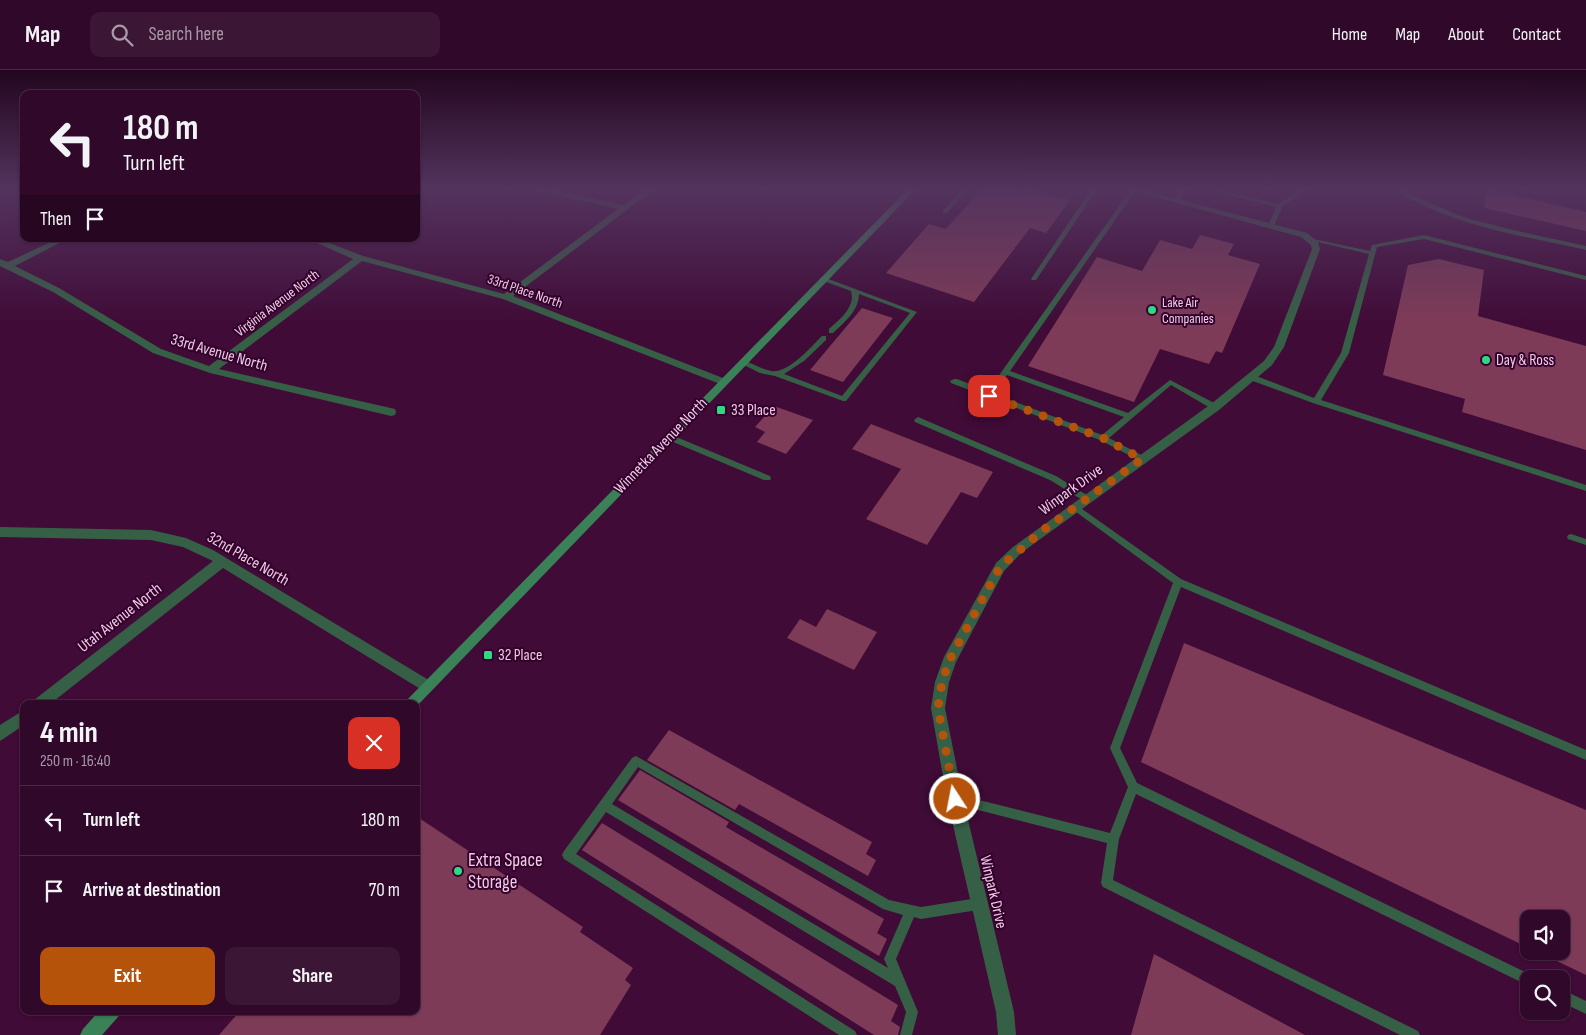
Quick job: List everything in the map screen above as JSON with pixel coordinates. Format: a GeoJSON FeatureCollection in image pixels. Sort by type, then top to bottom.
{"type":"FeatureCollection","features":[{"type":"Feature","properties":{"kind":"main road","name":"Winnetka Avenue North"},"geometry":{"type":"LineString","coordinates":[[414,700],[868,233]]}},
{"type":"Feature","properties":{"kind":"main road"},"geometry":{"type":"LineString","coordinates":[[90,1035],[108,1015]]}},
{"type":"Feature","properties":{"kind":"street"},"geometry":{"type":"LineString","coordinates":[[506,297],[592,233]]}},
{"type":"Feature","properties":{"kind":"street"},"geometry":{"type":"LineString","coordinates":[[1293,233],[1311,239]]}},
{"type":"Feature","properties":{"kind":"street","name":"Winpark Drive"},"geometry":{"type":"LineString","coordinates":[[1007,1035],[1005,1012],[978,904],[955,799],[938,708],[942,682],[949,661],[1000,567],[1024,545],[1215,407],[1268,363],[1279,347],[1316,249],[1311,239]]}},
{"type":"Feature","properties":{"kind":"street"},"geometry":{"type":"LineString","coordinates":[[4,264],[55,242]]}},
{"type":"Feature","properties":{"kind":"street","name":"33rd Place North"},"geometry":{"type":"LineString","coordinates":[[320,242],[360,258],[506,297],[724,382]]}},
{"type":"Feature","properties":{"kind":"street","name":"Virginia Avenue North"},"geometry":{"type":"LineString","coordinates":[[210,370],[360,258]]}},
{"type":"Feature","properties":{"kind":"street","name":"33rd Avenue North"},"geometry":{"type":"LineString","coordinates":[[4,264],[56,290],[156,351],[210,370],[391,412]]}},
{"type":"Feature","properties":{"kind":"street","name":"32nd Place North"},"geometry":{"type":"LineString","coordinates":[[0,532],[151,535],[186,543],[222,561],[427,686]]}},
{"type":"Feature","properties":{"kind":"street","name":"Utah Avenue North"},"geometry":{"type":"LineString","coordinates":[[44,700],[222,561]]}},
{"type":"Feature","properties":{"kind":"street"},"geometry":{"type":"LineString","coordinates":[[0,734],[20,719]]}},
{"type":"Feature","properties":{"kind":"lane"},"geometry":{"type":"LineString","coordinates":[[1034,279],[1065,233]]}},
{"type":"Feature","properties":{"kind":"lane"},"geometry":{"type":"LineString","coordinates":[[989,396],[1099,233]]}},
{"type":"Feature","properties":{"kind":"lane"},"geometry":{"type":"LineString","coordinates":[[1526,233],[1586,248]]}},
{"type":"Feature","properties":{"kind":"lane"},"geometry":{"type":"LineString","coordinates":[[1316,401],[1344,352],[1374,246],[1424,237],[1586,278]]}},
{"type":"Feature","properties":{"kind":"lane"},"geometry":{"type":"LineString","coordinates":[[1311,239],[1372,253]]}},
{"type":"Feature","properties":{"kind":"lane"},"geometry":{"type":"LineString","coordinates":[[742,362],[843,400],[914,312],[823,279]]}},
{"type":"Feature","properties":{"kind":"lane"},"geometry":{"type":"LineString","coordinates":[[831,332],[845,316],[856,298],[854,290]]}},
{"type":"Feature","properties":{"kind":"lane"},"geometry":{"type":"LineString","coordinates":[[776,374],[783,372],[801,360],[824,338]]}},
{"type":"Feature","properties":{"kind":"lane"},"geometry":{"type":"LineString","coordinates":[[1006,372],[1130,416]]}},
{"type":"Feature","properties":{"kind":"lane"},"geometry":{"type":"LineString","coordinates":[[1252,378],[1316,401],[1586,488]]}},
{"type":"Feature","properties":{"kind":"lane"},"geometry":{"type":"LineString","coordinates":[[954,381],[989,396],[1103,438],[1142,459]]}},
{"type":"Feature","properties":{"kind":"lane"},"geometry":{"type":"LineString","coordinates":[[1103,438],[1170,382],[1215,407]]}},
{"type":"Feature","properties":{"kind":"lane"},"geometry":{"type":"LineString","coordinates":[[918,420],[1052,478],[1087,499]]}},
{"type":"Feature","properties":{"kind":"lane"},"geometry":{"type":"LineString","coordinates":[[669,437],[767,478]]}},
{"type":"Feature","properties":{"kind":"lane"},"geometry":{"type":"LineString","coordinates":[[1075,507],[1178,582],[1586,754]]}},
{"type":"Feature","properties":{"kind":"lane"},"geometry":{"type":"LineString","coordinates":[[1571,537],[1586,542]]}},
{"type":"Feature","properties":{"kind":"lane"},"geometry":{"type":"LineString","coordinates":[[1178,582],[1115,748],[1133,787],[1520,976]]}},
{"type":"Feature","properties":{"kind":"lane"},"geometry":{"type":"LineString","coordinates":[[851,1035],[568,855],[636,761],[887,905],[921,913],[978,904]]}},
{"type":"Feature","properties":{"kind":"lane"},"geometry":{"type":"LineString","coordinates":[[1133,787],[1112,839],[1107,883],[1414,1035]]}},
{"type":"Feature","properties":{"kind":"lane"},"geometry":{"type":"LineString","coordinates":[[955,799],[1112,839]]}},
{"type":"Feature","properties":{"kind":"lane"},"geometry":{"type":"LineString","coordinates":[[604,805],[900,982]]}},
{"type":"Feature","properties":{"kind":"lane"},"geometry":{"type":"LineString","coordinates":[[906,1035],[912,1012],[890,959],[911,911]]}},
{"type":"Feature","properties":{"kind":"lane"},"geometry":{"type":"LineString","coordinates":[[1570,1000],[1586,1008]]}},
{"type":"Feature","properties":{"kind":"building"},"geometry":{"type":"Polygon","coordinates":[[[921,233],[1026,233],[974,302],[886,273],[921,233]]]}},
{"type":"Feature","properties":{"kind":"building","name":"Lake Air Companies"},"geometry":{"type":"Polygon","coordinates":[[[1200,235],[1234,244],[1228,255],[1260,264],[1222,353],[1216,351],[1209,364],[1160,349],[1134,402],[1028,366],[1097,257],[1142,271],[1160,240],[1192,249],[1200,235]]]}},
{"type":"Feature","properties":{"kind":"building","name":"Day & Ross"},"geometry":{"type":"Polygon","coordinates":[[[1439,259],[1484,270],[1478,316],[1586,346],[1586,450],[1462,412],[1465,399],[1383,375],[1408,265],[1439,259]]]}},
{"type":"Feature","properties":{"kind":"building"},"geometry":{"type":"Polygon","coordinates":[[[862,308],[893,318],[843,382],[810,370],[862,308]]]}},
{"type":"Feature","properties":{"kind":"building"},"geometry":{"type":"Polygon","coordinates":[[[774,406],[813,420],[786,454],[757,442],[765,432],[755,427],[774,406]]]}},
{"type":"Feature","properties":{"kind":"building"},"geometry":{"type":"Polygon","coordinates":[[[871,424],[993,472],[977,498],[961,492],[927,545],[866,519],[901,469],[852,449],[871,424]]]}},
{"type":"Feature","properties":{"kind":"building"},"geometry":{"type":"Polygon","coordinates":[[[827,609],[877,632],[854,670],[787,638],[800,619],[816,627],[827,609]]]}},
{"type":"Feature","properties":{"kind":"building"},"geometry":{"type":"Polygon","coordinates":[[[1184,643],[1586,810],[1586,975],[1555,960],[1570,960],[1570,910],[1520,910],[1520,944],[1141,762],[1184,643]]]}},
{"type":"Feature","properties":{"kind":"building"},"geometry":{"type":"Polygon","coordinates":[[[669,730],[872,842],[866,854],[876,860],[868,876],[739,804],[735,810],[647,760],[669,730]]]}},
{"type":"Feature","properties":{"kind":"building"},"geometry":{"type":"Polygon","coordinates":[[[640,770],[729,822],[726,827],[884,919],[877,933],[887,939],[879,956],[618,800],[640,770]]]}},
{"type":"Feature","properties":{"kind":"building","name":"Extra Space Storage"},"geometry":{"type":"Polygon","coordinates":[[[420,819],[583,927],[580,932],[633,968],[625,980],[631,985],[600,1035],[219,1035],[236,1015],[420,1015],[420,819]]]}},
{"type":"Feature","properties":{"kind":"building"},"geometry":{"type":"Polygon","coordinates":[[[602,823],[898,1005],[891,1021],[900,1027],[898,1035],[874,1035],[582,850],[602,823]]]}},
{"type":"Feature","properties":{"kind":"building"},"geometry":{"type":"Polygon","coordinates":[[[1154,954],[1204,981],[1305,1035],[1131,1035],[1154,954]]]}},
{"type":"Feature","properties":{"kind":"place","name":"Lake Air Companies"},"geometry":{"type":"Point","coordinates":[1152,310]}},
{"type":"Feature","properties":{"kind":"place","name":"Day & Ross"},"geometry":{"type":"Point","coordinates":[1486,360]}},
{"type":"Feature","properties":{"kind":"place","name":"33 Place"},"geometry":{"type":"Point","coordinates":[721,410]}},
{"type":"Feature","properties":{"kind":"place","name":"32 Place"},"geometry":{"type":"Point","coordinates":[488,655]}},
{"type":"Feature","properties":{"kind":"place","name":"Extra Space Storage"},"geometry":{"type":"Point","coordinates":[458,871]}},
{"type":"Feature","properties":{"kind":"route"},"geometry":{"type":"LineString","coordinates":[[955,799],[938,708],[942,682],[949,661],[1000,567],[1042,531],[1142,459],[1103,438],[989,396]]}}]}
